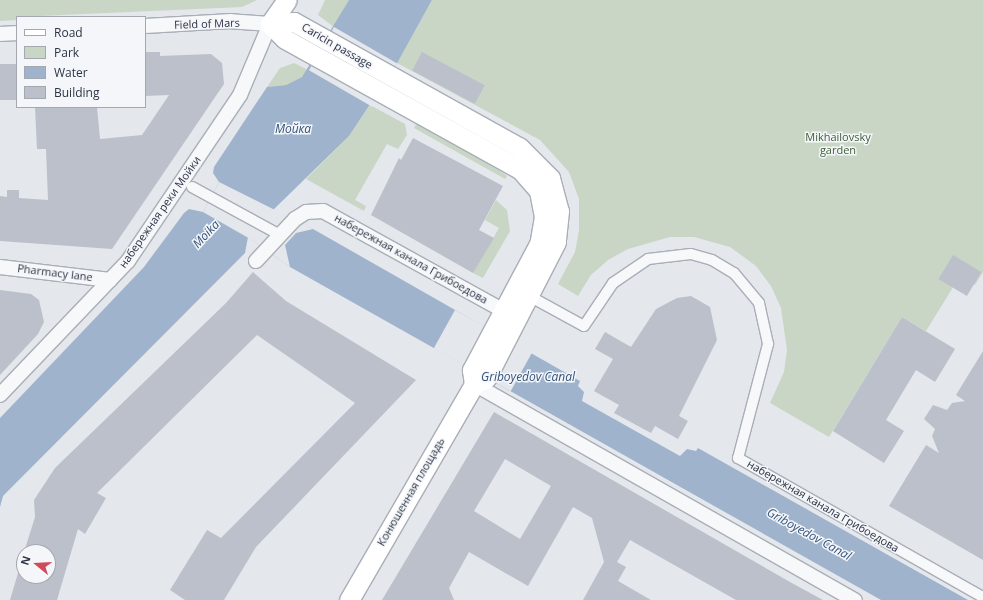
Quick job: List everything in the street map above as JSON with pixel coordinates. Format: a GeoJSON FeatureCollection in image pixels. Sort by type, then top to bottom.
{"type":"FeatureCollection","features":[{"type":"Feature","properties":{"kind":"main road","name":"набережная реки Мойки"},"geometry":{"type":"LineString","coordinates":[[270,24],[274,0]]}},
{"type":"Feature","properties":{"kind":"main road","name":"набережная реки Мойки"},"geometry":{"type":"LineString","coordinates":[[270,24],[287,0]]}},
{"type":"Feature","properties":{"kind":"main road","name":"Caricin passage"},"geometry":{"type":"LineString","coordinates":[[270,24],[294,22],[519,147],[550,178],[559,211],[559,233],[531,297],[500,335]]}},
{"type":"Feature","properties":{"kind":"main road","name":"Caricin passage"},"geometry":{"type":"LineString","coordinates":[[270,24],[285,39],[520,169],[539,191],[544,212],[542,236],[504,311],[500,335]]}},
{"type":"Feature","properties":{"kind":"main road","name":"Конюшенная площадь"},"geometry":{"type":"LineString","coordinates":[[349,600],[500,335]]}},
{"type":"Feature","properties":{"kind":"street","name":"Field of Mars"},"geometry":{"type":"LineString","coordinates":[[146,26],[231,22],[270,24]]}},
{"type":"Feature","properties":{"kind":"street","name":"набережная реки Мойки"},"geometry":{"type":"LineString","coordinates":[[0,395],[128,260],[240,95],[270,24]]}},
{"type":"Feature","properties":{"kind":"street"},"geometry":{"type":"LineString","coordinates":[[0,34],[16,33]]}},
{"type":"Feature","properties":{"kind":"street"},"geometry":{"type":"LineString","coordinates":[[192,187],[280,235],[256,261]]}},
{"type":"Feature","properties":{"kind":"street","name":"набережная канала Грибоедова"},"geometry":{"type":"LineString","coordinates":[[280,235],[295,219],[314,211],[331,214],[504,311]]}},
{"type":"Feature","properties":{"kind":"street","name":"набережная канала Грибоедова"},"geometry":{"type":"LineString","coordinates":[[531,297],[584,326],[613,283],[648,259],[691,254],[712,260],[734,273],[759,302],[768,344],[738,458],[983,597]]}},
{"type":"Feature","properties":{"kind":"street","name":"Pharmacy lane"},"geometry":{"type":"LineString","coordinates":[[0,267],[110,280]]}},
{"type":"Feature","properties":{"kind":"street"},"geometry":{"type":"LineString","coordinates":[[477,377],[856,600]]}},
{"type":"Feature","properties":{"kind":"green space"},"geometry":{"type":"Polygon","coordinates":[[[0,0],[257,0],[242,7],[16,16],[16,20],[0,21],[0,0]]]}},
{"type":"Feature","properties":{"kind":"green space"},"geometry":{"type":"Polygon","coordinates":[[[325,0],[349,0],[334,27],[318,15],[325,0]]]}},
{"type":"Feature","properties":{"kind":"green space","name":"Mikhailovsky garden"},"geometry":{"type":"Polygon","coordinates":[[[432,0],[983,0],[983,272],[975,285],[960,276],[926,331],[902,317],[829,437],[770,403],[784,372],[787,350],[781,308],[771,286],[756,266],[730,247],[694,237],[670,237],[628,249],[608,260],[591,275],[578,296],[558,284],[575,252],[579,230],[579,199],[569,172],[540,140],[397,63],[432,0]]]}},
{"type":"Feature","properties":{"kind":"green space"},"geometry":{"type":"Polygon","coordinates":[[[294,63],[308,70],[302,77],[286,85],[267,87],[280,68],[294,63]]]}},
{"type":"Feature","properties":{"kind":"green space"},"geometry":{"type":"Polygon","coordinates":[[[370,105],[405,124],[407,135],[398,149],[387,144],[355,200],[366,206],[364,211],[306,179],[349,136],[370,105]]]}},
{"type":"Feature","properties":{"kind":"green space"},"geometry":{"type":"Polygon","coordinates":[[[417,122],[489,163],[507,176],[505,179],[414,128],[417,122]]]}},
{"type":"Feature","properties":{"kind":"green space"},"geometry":{"type":"Polygon","coordinates":[[[496,200],[507,210],[510,231],[483,278],[473,273],[499,228],[485,220],[496,200]]]}},
{"type":"Feature","properties":{"kind":"water"},"geometry":{"type":"Polygon","coordinates":[[[349,0],[432,0],[395,67],[349,136],[272,211],[313,229],[580,381],[578,386],[584,392],[582,401],[680,456],[687,449],[696,451],[698,448],[968,600],[881,600],[290,267],[248,237],[245,253],[3,496],[0,507],[0,418],[144,267],[184,213],[189,209],[203,212],[219,182],[213,173],[214,167],[267,87],[286,85],[302,77],[349,0]]]}},
{"type":"Feature","properties":{"kind":"pier"},"geometry":{"type":"Polygon","coordinates":[[[334,27],[397,64],[372,107],[309,70],[334,27]]]}},
{"type":"Feature","properties":{"kind":"pier"},"geometry":{"type":"Polygon","coordinates":[[[219,182],[313,229],[296,233],[285,245],[290,267],[252,240],[203,212],[219,182]]]}},
{"type":"Feature","properties":{"kind":"pier"},"geometry":{"type":"Polygon","coordinates":[[[455,310],[532,353],[511,391],[434,348],[455,310]]]}},
{"type":"Feature","properties":{"kind":"building"},"geometry":{"type":"Polygon","coordinates":[[[146,52],[160,52],[160,56],[211,54],[222,63],[224,84],[112,249],[0,241],[0,196],[7,197],[7,190],[19,190],[19,198],[48,200],[46,149],[37,149],[35,108],[97,108],[100,139],[142,135],[169,95],[146,96],[146,52]]]}},
{"type":"Feature","properties":{"kind":"building"},"geometry":{"type":"Polygon","coordinates":[[[422,52],[485,85],[475,104],[412,71],[422,52]]]}},
{"type":"Feature","properties":{"kind":"building"},"geometry":{"type":"Polygon","coordinates":[[[0,64],[16,64],[16,100],[0,100],[0,64]]]}},
{"type":"Feature","properties":{"kind":"building"},"geometry":{"type":"Polygon","coordinates":[[[413,138],[503,186],[479,230],[494,238],[473,273],[371,215],[399,158],[401,160],[413,138]]]}},
{"type":"Feature","properties":{"kind":"building"},"geometry":{"type":"Polygon","coordinates":[[[953,255],[981,272],[967,296],[939,279],[953,255]]]}},
{"type":"Feature","properties":{"kind":"building"},"geometry":{"type":"Polygon","coordinates":[[[253,272],[286,301],[416,380],[256,547],[224,600],[185,600],[170,590],[207,530],[221,538],[355,403],[257,335],[97,493],[106,498],[85,534],[78,529],[57,600],[10,600],[16,580],[16,584],[56,584],[56,544],[27,544],[35,517],[34,500],[55,468],[226,303],[253,272]]]}},
{"type":"Feature","properties":{"kind":"building"},"geometry":{"type":"Polygon","coordinates":[[[0,290],[31,294],[39,300],[44,322],[38,334],[0,375],[0,290]]]}},
{"type":"Feature","properties":{"kind":"building"},"geometry":{"type":"Polygon","coordinates":[[[691,296],[710,307],[717,340],[679,416],[688,421],[678,439],[655,426],[651,433],[614,413],[619,405],[594,391],[613,359],[595,349],[605,332],[631,347],[656,309],[677,298],[691,296]]]}},
{"type":"Feature","properties":{"kind":"building"},"geometry":{"type":"Polygon","coordinates":[[[902,317],[955,349],[935,382],[916,370],[886,420],[904,431],[884,463],[833,431],[902,317]]]}},
{"type":"Feature","properties":{"kind":"building"},"geometry":{"type":"Polygon","coordinates":[[[983,351],[983,560],[889,506],[926,445],[939,453],[932,436],[935,429],[924,419],[933,405],[947,410],[952,403],[965,401],[956,395],[983,351]]]}},
{"type":"Feature","properties":{"kind":"building"},"geometry":{"type":"Polygon","coordinates":[[[494,412],[823,600],[736,600],[630,540],[617,562],[626,567],[618,581],[651,600],[583,600],[604,562],[592,518],[573,507],[528,586],[469,552],[449,588],[454,600],[382,600],[494,412]],[[505,459],[474,511],[520,539],[551,486],[505,459]]]}},
{"type":"Feature","properties":{"kind":"water label","name":"Мойка"},"geometry":{"type":"Point","coordinates":[293,129]}},
{"type":"Feature","properties":{"kind":"water label","name":"Moika"},"geometry":{"type":"Point","coordinates":[206,234]}},
{"type":"Feature","properties":{"kind":"water label","name":"Griboyedov Canal"},"geometry":{"type":"Point","coordinates":[528,377]}},
{"type":"Feature","properties":{"kind":"water label","name":"Griboyedov Canal"},"geometry":{"type":"Point","coordinates":[809,534]}}]}
